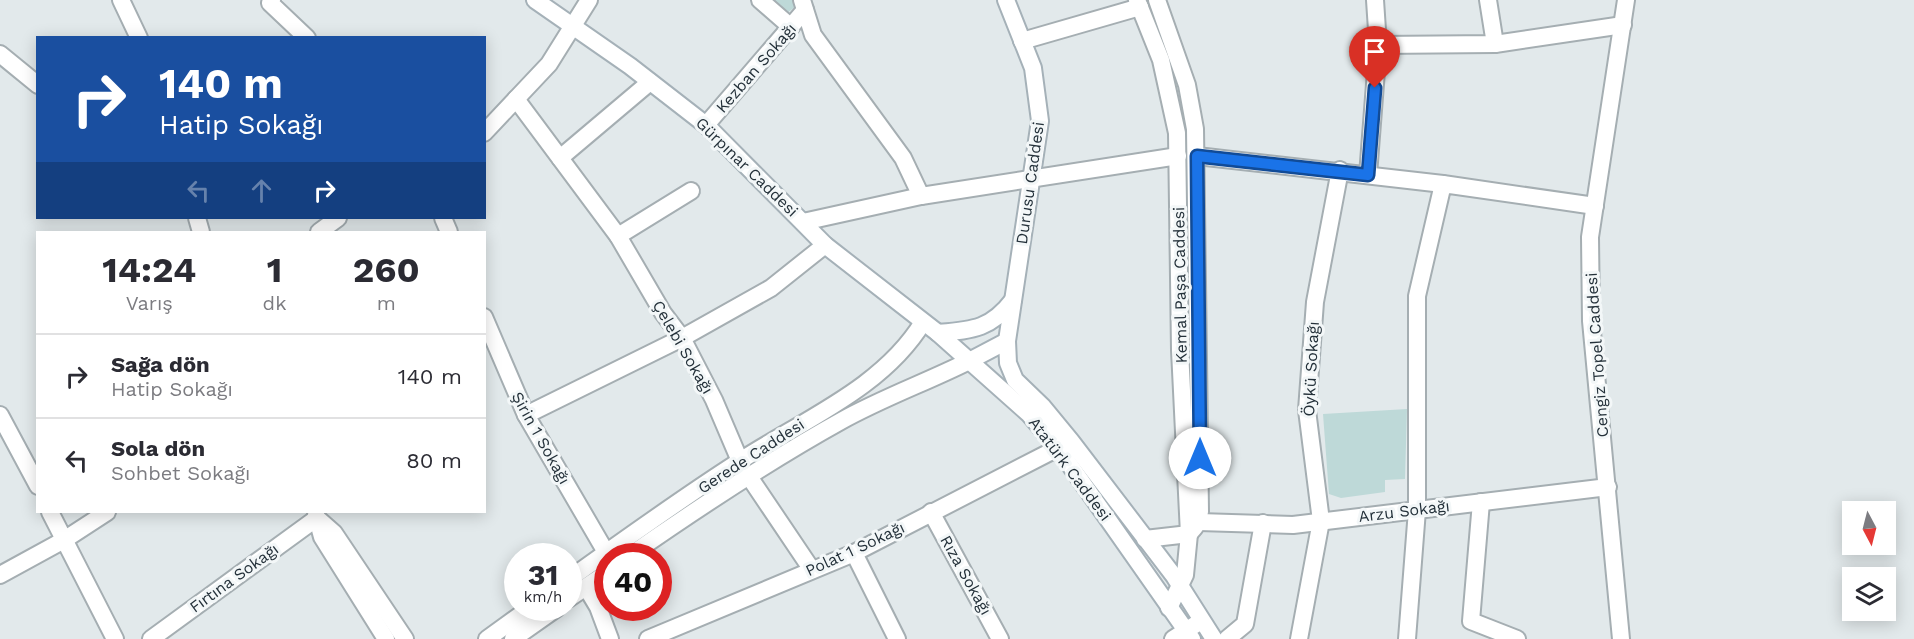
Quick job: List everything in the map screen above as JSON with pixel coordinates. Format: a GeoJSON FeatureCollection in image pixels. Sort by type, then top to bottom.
{"type":"FeatureCollection","features":[{"type":"Feature","properties":{"kind":"street"},"geometry":{"type":"LineString","coordinates":[[121,0],[138,36]]}},
{"type":"Feature","properties":{"kind":"street"},"geometry":{"type":"LineString","coordinates":[[272,0],[270,3],[305,36]]}},
{"type":"Feature","properties":{"kind":"street","name":"Gürpınar Caddesi"},"geometry":{"type":"LineString","coordinates":[[535,0],[706,125],[825,245],[923,322]]}},
{"type":"Feature","properties":{"kind":"street"},"geometry":{"type":"LineString","coordinates":[[486,131],[549,64],[589,0]]}},
{"type":"Feature","properties":{"kind":"street"},"geometry":{"type":"LineString","coordinates":[[760,0],[791,27]]}},
{"type":"Feature","properties":{"kind":"street","name":"Durusu Caddesi"},"geometry":{"type":"LineString","coordinates":[[1006,0],[1033,68],[1040,122],[1034,177],[1013,299]]}},
{"type":"Feature","properties":{"kind":"street","name":"Kemal Paşa Caddesi"},"geometry":{"type":"LineString","coordinates":[[1157,0],[1187,85],[1197,156],[1192,606]]}},
{"type":"Feature","properties":{"kind":"street"},"geometry":{"type":"LineString","coordinates":[[1368,175],[1378,45],[1376,0]]}},
{"type":"Feature","properties":{"kind":"street"},"geometry":{"type":"LineString","coordinates":[[1488,0],[1495,44]]}},
{"type":"Feature","properties":{"kind":"street","name":"Cengiz Topel Caddesi"},"geometry":{"type":"LineString","coordinates":[[1621,639],[1591,321],[1590,237],[1626,0]]}},
{"type":"Feature","properties":{"kind":"street"},"geometry":{"type":"LineString","coordinates":[[1022,41],[1138,4]]}},
{"type":"Feature","properties":{"kind":"street","name":"Kemal Paşa Caddesi"},"geometry":{"type":"LineString","coordinates":[[1138,4],[1161,60],[1177,133],[1180,350],[1194,528],[1181,588],[1169,608]]}},
{"type":"Feature","properties":{"kind":"street"},"geometry":{"type":"LineString","coordinates":[[803,5],[813,35],[903,158],[921,196]]}},
{"type":"Feature","properties":{"kind":"street","name":"Kezban Sokağı"},"geometry":{"type":"LineString","coordinates":[[706,125],[791,27],[803,5]]}},
{"type":"Feature","properties":{"kind":"street"},"geometry":{"type":"LineString","coordinates":[[1378,45],[1495,44],[1623,25]]}},
{"type":"Feature","properties":{"kind":"street"},"geometry":{"type":"LineString","coordinates":[[0,54],[36,83]]}},
{"type":"Feature","properties":{"kind":"street"},"geometry":{"type":"LineString","coordinates":[[560,158],[650,82]]}},
{"type":"Feature","properties":{"kind":"street","name":"Çelebi Sokağı"},"geometry":{"type":"LineString","coordinates":[[516,99],[618,236],[663,313],[682,338],[714,400],[744,468],[812,570]]}},
{"type":"Feature","properties":{"kind":"street"},"geometry":{"type":"LineString","coordinates":[[803,222],[921,196],[1178,156],[1341,170],[1595,206]]}},
{"type":"Feature","properties":{"kind":"street","name":"Öykü Sokağı"},"geometry":{"type":"LineString","coordinates":[[1299,639],[1321,521],[1306,410],[1315,302],[1341,170]]}},
{"type":"Feature","properties":{"kind":"street"},"geometry":{"type":"LineString","coordinates":[[1407,639],[1417,510],[1417,296],[1443,184]]}},
{"type":"Feature","properties":{"kind":"street"},"geometry":{"type":"LineString","coordinates":[[618,236],[691,191]]}},
{"type":"Feature","properties":{"kind":"street"},"geometry":{"type":"LineString","coordinates":[[320,231],[337,219]]}},
{"type":"Feature","properties":{"kind":"street"},"geometry":{"type":"LineString","coordinates":[[526,415],[682,338],[771,288],[825,245]]}},
{"type":"Feature","properties":{"kind":"street"},"geometry":{"type":"LineString","coordinates":[[938,333],[967,332],[982,326],[996,319],[1013,299]]}},
{"type":"Feature","properties":{"kind":"street","name":"Atatürk Caddesi"},"geometry":{"type":"LineString","coordinates":[[1013,299],[1007,341],[1008,363],[1015,380],[1043,407],[1071,441],[1181,588],[1214,639]]}},
{"type":"Feature","properties":{"kind":"street","name":"Şirin 1 Sokağı"},"geometry":{"type":"LineString","coordinates":[[486,322],[526,415],[601,543]]}},
{"type":"Feature","properties":{"kind":"street","name":"Atatürk Caddesi"},"geometry":{"type":"LineString","coordinates":[[923,322],[1029,414],[1058,448],[1169,608],[1184,636]]}},
{"type":"Feature","properties":{"kind":"street","name":"Gerede Caddesi"},"geometry":{"type":"LineString","coordinates":[[646,543],[744,468],[885,368],[909,345],[923,322]]}},
{"type":"Feature","properties":{"kind":"street","name":"Gerede Caddesi"},"geometry":{"type":"LineString","coordinates":[[625,543],[744,468],[1007,341]]}},
{"type":"Feature","properties":{"kind":"street"},"geometry":{"type":"LineString","coordinates":[[1,420],[36,482]]}},
{"type":"Feature","properties":{"kind":"street","name":"Polat 1 Sokağı"},"geometry":{"type":"LineString","coordinates":[[648,639],[854,553],[1058,448]]}},
{"type":"Feature","properties":{"kind":"street","name":"Arzu Sokağı"},"geometry":{"type":"LineString","coordinates":[[1145,539],[1194,528],[1263,523],[1293,525],[1608,487]]}},
{"type":"Feature","properties":{"kind":"street"},"geometry":{"type":"LineString","coordinates":[[1481,502],[1472,621],[1517,639]]}},
{"type":"Feature","properties":{"kind":"street","name":"Rıza Sokağı"},"geometry":{"type":"LineString","coordinates":[[931,512],[1000,639]]}},
{"type":"Feature","properties":{"kind":"street"},"geometry":{"type":"LineString","coordinates":[[50,513],[115,639]]}},
{"type":"Feature","properties":{"kind":"street"},"geometry":{"type":"LineString","coordinates":[[0,575],[64,540],[105,513]]}},
{"type":"Feature","properties":{"kind":"street"},"geometry":{"type":"LineString","coordinates":[[316,515],[322,537],[386,639]]}},
{"type":"Feature","properties":{"kind":"street"},"geometry":{"type":"LineString","coordinates":[[316,515],[334,532],[405,639]]}},
{"type":"Feature","properties":{"kind":"street","name":"Fırtına Sokağı"},"geometry":{"type":"LineString","coordinates":[[151,639],[316,515]]}},
{"type":"Feature","properties":{"kind":"street"},"geometry":{"type":"LineString","coordinates":[[1227,639],[1245,624],[1263,523]]}},
{"type":"Feature","properties":{"kind":"street"},"geometry":{"type":"LineString","coordinates":[[854,553],[897,639]]}},
{"type":"Feature","properties":{"kind":"street","name":"Gerede Caddesi"},"geometry":{"type":"LineString","coordinates":[[582,576],[594,565]]}},
{"type":"Feature","properties":{"kind":"street"},"geometry":{"type":"LineString","coordinates":[[582,586],[598,607],[610,639]]}},
{"type":"Feature","properties":{"kind":"street"},"geometry":{"type":"LineString","coordinates":[[487,639],[512,621]]}},
{"type":"Feature","properties":{"kind":"street"},"geometry":{"type":"LineString","coordinates":[[513,639],[539,621]]}},
{"type":"Feature","properties":{"kind":"street"},"geometry":{"type":"LineString","coordinates":[[1184,636],[1201,621]]}},
{"type":"Feature","properties":{"kind":"shaded area"},"geometry":{"type":"Polygon","coordinates":[[[772,0],[799,0],[800,3],[786,14],[772,0]]]}},
{"type":"Feature","properties":{"kind":"shaded area"},"geometry":{"type":"Polygon","coordinates":[[[1407,409],[1405,479],[1385,480],[1385,492],[1341,498],[1329,494],[1323,414],[1407,409]]]}},
{"type":"Feature","properties":{"kind":"route"},"geometry":{"type":"LineString","coordinates":[[1200,458],[1197,156],[1341,170],[1368,175],[1375,88]]}}]}
